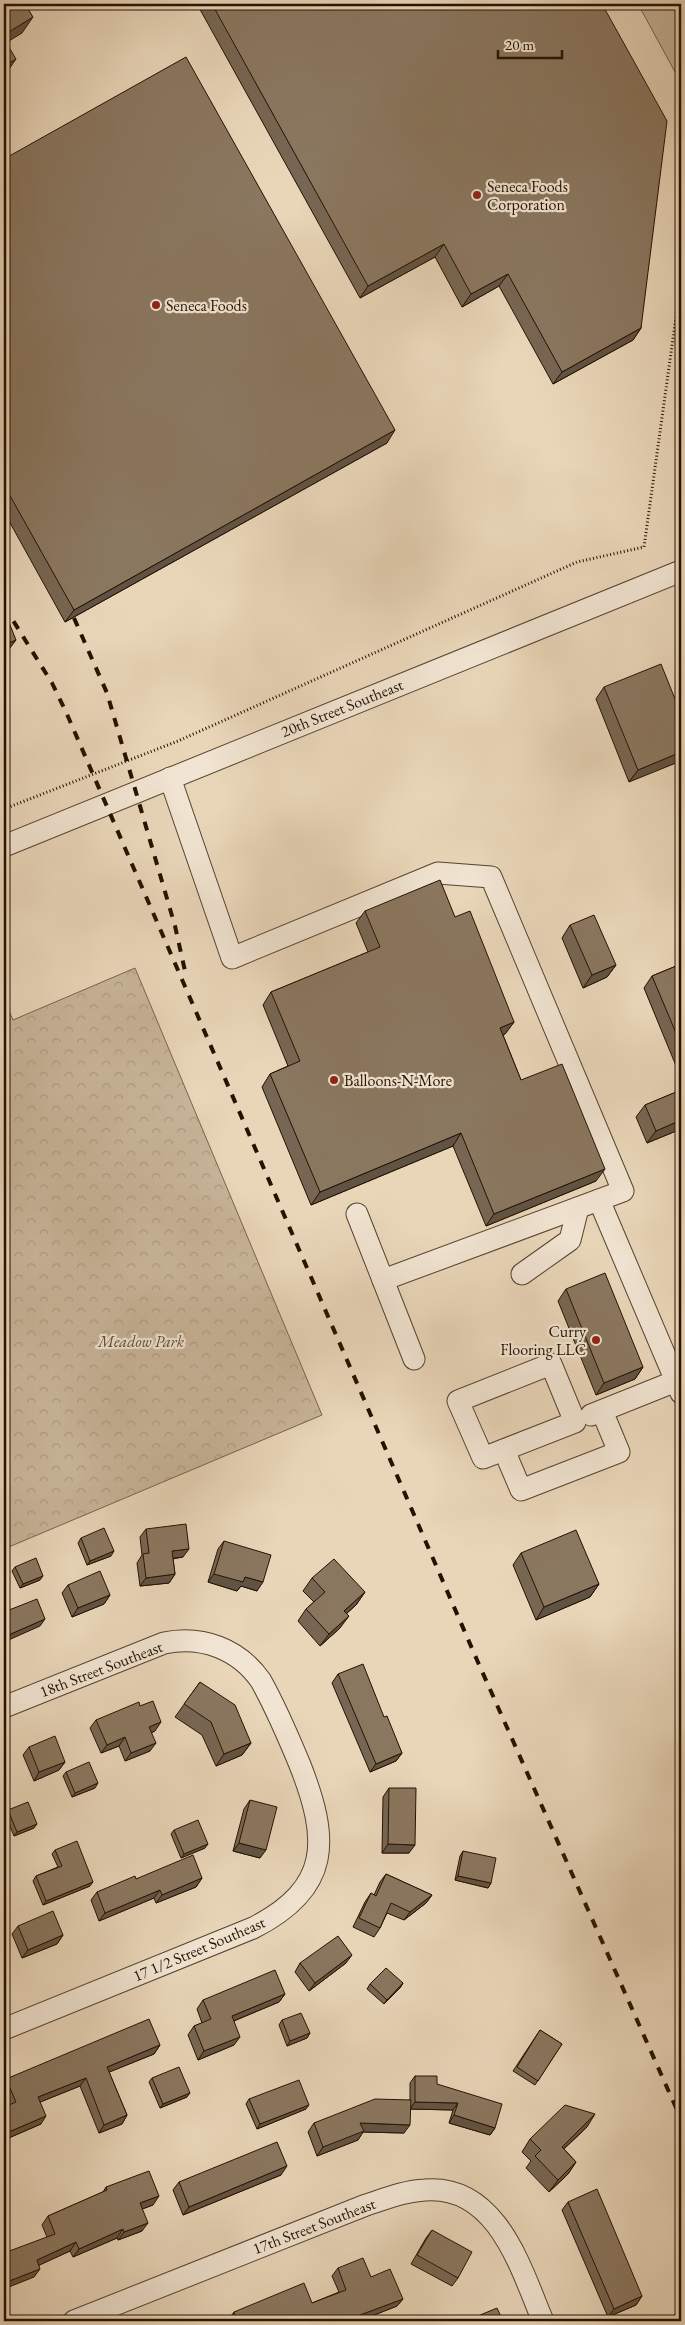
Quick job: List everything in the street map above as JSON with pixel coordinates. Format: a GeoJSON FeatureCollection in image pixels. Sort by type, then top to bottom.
{"type":"FeatureCollection","features":[{"type":"Feature","properties":{"kind":"street","name":"20th Street Southeast"},"geometry":{"type":"LineString","coordinates":[[4,846],[681,571]]}},
{"type":"Feature","properties":{"kind":"street"},"geometry":{"type":"LineString","coordinates":[[170,778],[232,958],[438,873],[491,877],[623,1191],[383,1280]]}},
{"type":"Feature","properties":{"kind":"street"},"geometry":{"type":"LineString","coordinates":[[575,1422],[551,1364],[458,1401],[483,1458],[575,1422],[602,1411],[679,1387],[599,1200]]}},
{"type":"Feature","properties":{"kind":"street"},"geometry":{"type":"LineString","coordinates":[[522,1274],[570,1240],[578,1208]]}},
{"type":"Feature","properties":{"kind":"street"},"geometry":{"type":"LineString","coordinates":[[357,1214],[414,1359]]}},
{"type":"Feature","properties":{"kind":"street"},"geometry":{"type":"LineString","coordinates":[[504,1450],[521,1490],[619,1452],[602,1411]]}},
{"type":"Feature","properties":{"kind":"street","name":"18th Street Southeast"},"geometry":{"type":"LineString","coordinates":[[4,1707],[149,1648],[175,1641],[199,1641],[220,1647],[250,1666],[270,1698],[293,1749]]}},
{"type":"Feature","properties":{"kind":"street","name":"17 1/2 Street Southeast"},"geometry":{"type":"LineString","coordinates":[[4,2029],[253,1928],[287,1908],[311,1878],[318,1861],[319,1849],[317,1813],[293,1749]]}},
{"type":"Feature","properties":{"kind":"street","name":"17th Street Southeast"},"geometry":{"type":"LineString","coordinates":[[74,2321],[366,2205],[408,2192],[427,2189],[458,2193],[481,2208],[505,2237],[524,2275],[543,2321]]}},
{"type":"Feature","properties":{"kind":"path"},"geometry":{"type":"LineString","coordinates":[[4,810],[178,741],[577,562],[644,547],[681,281]]}},
{"type":"Feature","properties":{"kind":"green space"},"geometry":{"type":"Polygon","coordinates":[[[638,4],[681,4],[681,83],[638,4]]]}},
{"type":"Feature","properties":{"kind":"green space","name":"Meadow Park"},"geometry":{"type":"Polygon","coordinates":[[[135,968],[322,1415],[4,1549],[4,999],[13,1020],[135,968]]]}},
{"type":"Feature","properties":{"kind":"building"},"geometry":{"type":"Polygon","coordinates":[[[4,4],[25,4],[33,17],[4,35],[4,4]]]}},
{"type":"Feature","properties":{"kind":"building","name":"Seneca Foods Corporation"},"geometry":{"type":"Polygon","coordinates":[[[212,4],[602,4],[667,121],[641,328],[562,372],[508,274],[471,294],[444,244],[368,286],[212,4]]]}},
{"type":"Feature","properties":{"kind":"building"},"geometry":{"type":"Polygon","coordinates":[[[4,39],[16,59],[4,66],[4,39]]]}},
{"type":"Feature","properties":{"kind":"building","name":"Seneca Foods"},"geometry":{"type":"Polygon","coordinates":[[[186,57],[395,430],[74,610],[4,485],[4,159],[186,57]]]}},
{"type":"Feature","properties":{"kind":"building"},"geometry":{"type":"Polygon","coordinates":[[[4,610],[16,640],[4,645],[4,610]]]}},
{"type":"Feature","properties":{"kind":"building"},"geometry":{"type":"Polygon","coordinates":[[[661,664],[681,714],[681,752],[638,770],[604,687],[661,664]]]}},
{"type":"Feature","properties":{"kind":"building"},"geometry":{"type":"Polygon","coordinates":[[[440,880],[455,917],[470,911],[514,1022],[500,1028],[521,1080],[562,1064],[605,1169],[494,1214],[461,1133],[320,1192],[270,1074],[300,1061],[271,992],[380,947],[365,911],[440,880]]]}},
{"type":"Feature","properties":{"kind":"building"},"geometry":{"type":"Polygon","coordinates":[[[594,915],[616,965],[592,975],[570,925],[594,915]]]}},
{"type":"Feature","properties":{"kind":"building"},"geometry":{"type":"Polygon","coordinates":[[[681,964],[681,1045],[652,976],[681,964]]]}},
{"type":"Feature","properties":{"kind":"building"},"geometry":{"type":"Polygon","coordinates":[[[681,1090],[681,1120],[656,1131],[645,1105],[681,1090]]]}},
{"type":"Feature","properties":{"kind":"building","name":"Curry Flooring LLC"},"geometry":{"type":"Polygon","coordinates":[[[605,1273],[643,1367],[604,1383],[566,1289],[605,1273]]]}},
{"type":"Feature","properties":{"kind":"building"},"geometry":{"type":"Polygon","coordinates":[[[186,1524],[189,1549],[172,1551],[175,1574],[146,1578],[143,1554],[149,1553],[146,1529],[186,1524]]]}},
{"type":"Feature","properties":{"kind":"building"},"geometry":{"type":"Polygon","coordinates":[[[104,1528],[114,1551],[90,1561],[81,1538],[104,1528]]]}},
{"type":"Feature","properties":{"kind":"building"},"geometry":{"type":"Polygon","coordinates":[[[576,1530],[599,1584],[544,1607],[521,1553],[576,1530]]]}},
{"type":"Feature","properties":{"kind":"building"},"geometry":{"type":"Polygon","coordinates":[[[224,1541],[271,1555],[263,1582],[245,1577],[243,1582],[214,1574],[224,1541]]]}},
{"type":"Feature","properties":{"kind":"building"},"geometry":{"type":"Polygon","coordinates":[[[36,1558],[43,1576],[23,1584],[15,1567],[36,1558]]]}},
{"type":"Feature","properties":{"kind":"building"},"geometry":{"type":"Polygon","coordinates":[[[334,1559],[365,1592],[344,1611],[349,1616],[329,1634],[306,1609],[325,1592],[312,1578],[334,1559]]]}},
{"type":"Feature","properties":{"kind":"building"},"geometry":{"type":"Polygon","coordinates":[[[100,1571],[110,1595],[78,1608],[68,1585],[100,1571]]]}},
{"type":"Feature","properties":{"kind":"building"},"geometry":{"type":"Polygon","coordinates":[[[37,1599],[45,1619],[4,1637],[4,1612],[37,1599]]]}},
{"type":"Feature","properties":{"kind":"building"},"geometry":{"type":"Polygon","coordinates":[[[363,1664],[384,1717],[387,1716],[402,1753],[376,1764],[338,1674],[363,1664]]]}},
{"type":"Feature","properties":{"kind":"building"},"geometry":{"type":"Polygon","coordinates":[[[200,1682],[235,1705],[251,1743],[224,1754],[211,1722],[184,1704],[200,1682]]]}},
{"type":"Feature","properties":{"kind":"building"},"geometry":{"type":"Polygon","coordinates":[[[153,1701],[161,1722],[149,1727],[156,1743],[131,1753],[125,1737],[107,1745],[96,1720],[139,1702],[140,1706],[153,1701]]]}},
{"type":"Feature","properties":{"kind":"building"},"geometry":{"type":"Polygon","coordinates":[[[55,1736],[65,1762],[39,1772],[29,1747],[55,1736]]]}},
{"type":"Feature","properties":{"kind":"building"},"geometry":{"type":"Polygon","coordinates":[[[89,1762],[98,1783],[75,1793],[66,1772],[89,1762]]]}},
{"type":"Feature","properties":{"kind":"building"},"geometry":{"type":"Polygon","coordinates":[[[389,1788],[416,1788],[415,1845],[388,1844],[389,1788]]]}},
{"type":"Feature","properties":{"kind":"building"},"geometry":{"type":"Polygon","coordinates":[[[250,1800],[277,1807],[266,1850],[239,1843],[250,1800]]]}},
{"type":"Feature","properties":{"kind":"building"},"geometry":{"type":"Polygon","coordinates":[[[28,1802],[37,1824],[17,1832],[8,1810],[28,1802]]]}},
{"type":"Feature","properties":{"kind":"building"},"geometry":{"type":"Polygon","coordinates":[[[198,1820],[208,1844],[184,1854],[174,1830],[198,1820]]]}},
{"type":"Feature","properties":{"kind":"building"},"geometry":{"type":"Polygon","coordinates":[[[77,1841],[93,1882],[46,1901],[36,1876],[62,1866],[55,1850],[77,1841]]]}},
{"type":"Feature","properties":{"kind":"building"},"geometry":{"type":"Polygon","coordinates":[[[463,1851],[496,1858],[491,1883],[458,1876],[463,1851]]]}},
{"type":"Feature","properties":{"kind":"building"},"geometry":{"type":"Polygon","coordinates":[[[193,1855],[202,1878],[162,1895],[160,1890],[105,1913],[97,1892],[135,1876],[136,1879],[193,1855]]]}},
{"type":"Feature","properties":{"kind":"building"},"geometry":{"type":"Polygon","coordinates":[[[386,1874],[432,1895],[410,1912],[391,1903],[380,1928],[359,1918],[371,1893],[376,1896],[386,1874]]]}},
{"type":"Feature","properties":{"kind":"building"},"geometry":{"type":"Polygon","coordinates":[[[53,1911],[63,1935],[28,1950],[18,1926],[53,1911]]]}},
{"type":"Feature","properties":{"kind":"building"},"geometry":{"type":"Polygon","coordinates":[[[338,1936],[352,1955],[315,1983],[300,1963],[338,1936]]]}},
{"type":"Feature","properties":{"kind":"building"},"geometry":{"type":"Polygon","coordinates":[[[386,1968],[403,1983],[387,2000],[370,1984],[386,1968]]]}},
{"type":"Feature","properties":{"kind":"building"},"geometry":{"type":"Polygon","coordinates":[[[275,1970],[285,1994],[232,2016],[240,2037],[204,2051],[194,2026],[211,2019],[203,2000],[275,1970]]]}},
{"type":"Feature","properties":{"kind":"building"},"geometry":{"type":"Polygon","coordinates":[[[301,2013],[310,2033],[290,2041],[282,2020],[301,2013]]]}},
{"type":"Feature","properties":{"kind":"building"},"geometry":{"type":"Polygon","coordinates":[[[149,2019],[160,2045],[107,2067],[127,2115],[104,2125],[86,2078],[38,2097],[46,2116],[4,2134],[4,2107],[16,2102],[6,2079],[149,2019]]]}},
{"type":"Feature","properties":{"kind":"building"},"geometry":{"type":"Polygon","coordinates":[[[540,2030],[562,2044],[538,2081],[517,2067],[540,2030]]]}},
{"type":"Feature","properties":{"kind":"building"},"geometry":{"type":"Polygon","coordinates":[[[179,2067],[190,2093],[163,2104],[152,2078],[179,2067]]]}},
{"type":"Feature","properties":{"kind":"building"},"geometry":{"type":"Polygon","coordinates":[[[415,2076],[437,2076],[437,2084],[502,2104],[495,2128],[454,2115],[458,2103],[415,2102],[415,2076]]]}},
{"type":"Feature","properties":{"kind":"building"},"geometry":{"type":"Polygon","coordinates":[[[299,2080],[309,2105],[260,2124],[249,2099],[299,2080]]]}},
{"type":"Feature","properties":{"kind":"building"},"geometry":{"type":"Polygon","coordinates":[[[375,2099],[411,2100],[410,2125],[360,2123],[364,2131],[323,2147],[314,2123],[375,2099]]]}},
{"type":"Feature","properties":{"kind":"building"},"geometry":{"type":"Polygon","coordinates":[[[565,2105],[595,2114],[562,2147],[576,2162],[558,2180],[535,2156],[541,2150],[530,2139],[565,2105]]]}},
{"type":"Feature","properties":{"kind":"building"},"geometry":{"type":"Polygon","coordinates":[[[277,2142],[287,2166],[189,2207],[179,2182],[277,2142]]]}},
{"type":"Feature","properties":{"kind":"building"},"geometry":{"type":"Polygon","coordinates":[[[149,2171],[159,2196],[140,2203],[148,2223],[124,2232],[123,2229],[79,2249],[76,2242],[37,2260],[40,2269],[4,2283],[4,2253],[55,2234],[48,2216],[107,2190],[106,2187],[149,2171]]]}},
{"type":"Feature","properties":{"kind":"building"},"geometry":{"type":"Polygon","coordinates":[[[597,2189],[642,2296],[614,2309],[568,2202],[597,2189]]]}},
{"type":"Feature","properties":{"kind":"building"},"geometry":{"type":"Polygon","coordinates":[[[432,2230],[472,2252],[458,2278],[417,2255],[432,2230]]]}},
{"type":"Feature","properties":{"kind":"building"},"geometry":{"type":"Polygon","coordinates":[[[363,2258],[371,2277],[390,2269],[403,2299],[344,2321],[237,2321],[234,2312],[304,2283],[312,2303],[346,2290],[338,2268],[363,2258]]]}},
{"type":"Feature","properties":{"kind":"building"},"geometry":{"type":"Polygon","coordinates":[[[497,2308],[503,2321],[474,2321],[473,2318],[497,2308]]]}},
{"type":"Feature","properties":{"kind":"railway"},"geometry":{"type":"LineString","coordinates":[[4,606],[52,683],[66,712],[477,1660],[681,2119]]}},
{"type":"Feature","properties":{"kind":"railway"},"geometry":{"type":"LineString","coordinates":[[74,618],[107,693],[175,926],[185,971]]}},
{"type":"Feature","properties":{"kind":"place","name":"Seneca Foods Corporation"},"geometry":{"type":"Point","coordinates":[477,195]}},
{"type":"Feature","properties":{"kind":"place","name":"Seneca Foods"},"geometry":{"type":"Point","coordinates":[156,305]}},
{"type":"Feature","properties":{"kind":"place","name":"Balloons-N-More"},"geometry":{"type":"Point","coordinates":[334,1080]}},
{"type":"Feature","properties":{"kind":"place","name":"Curry Flooring LLC"},"geometry":{"type":"Point","coordinates":[596,1340]}}]}
